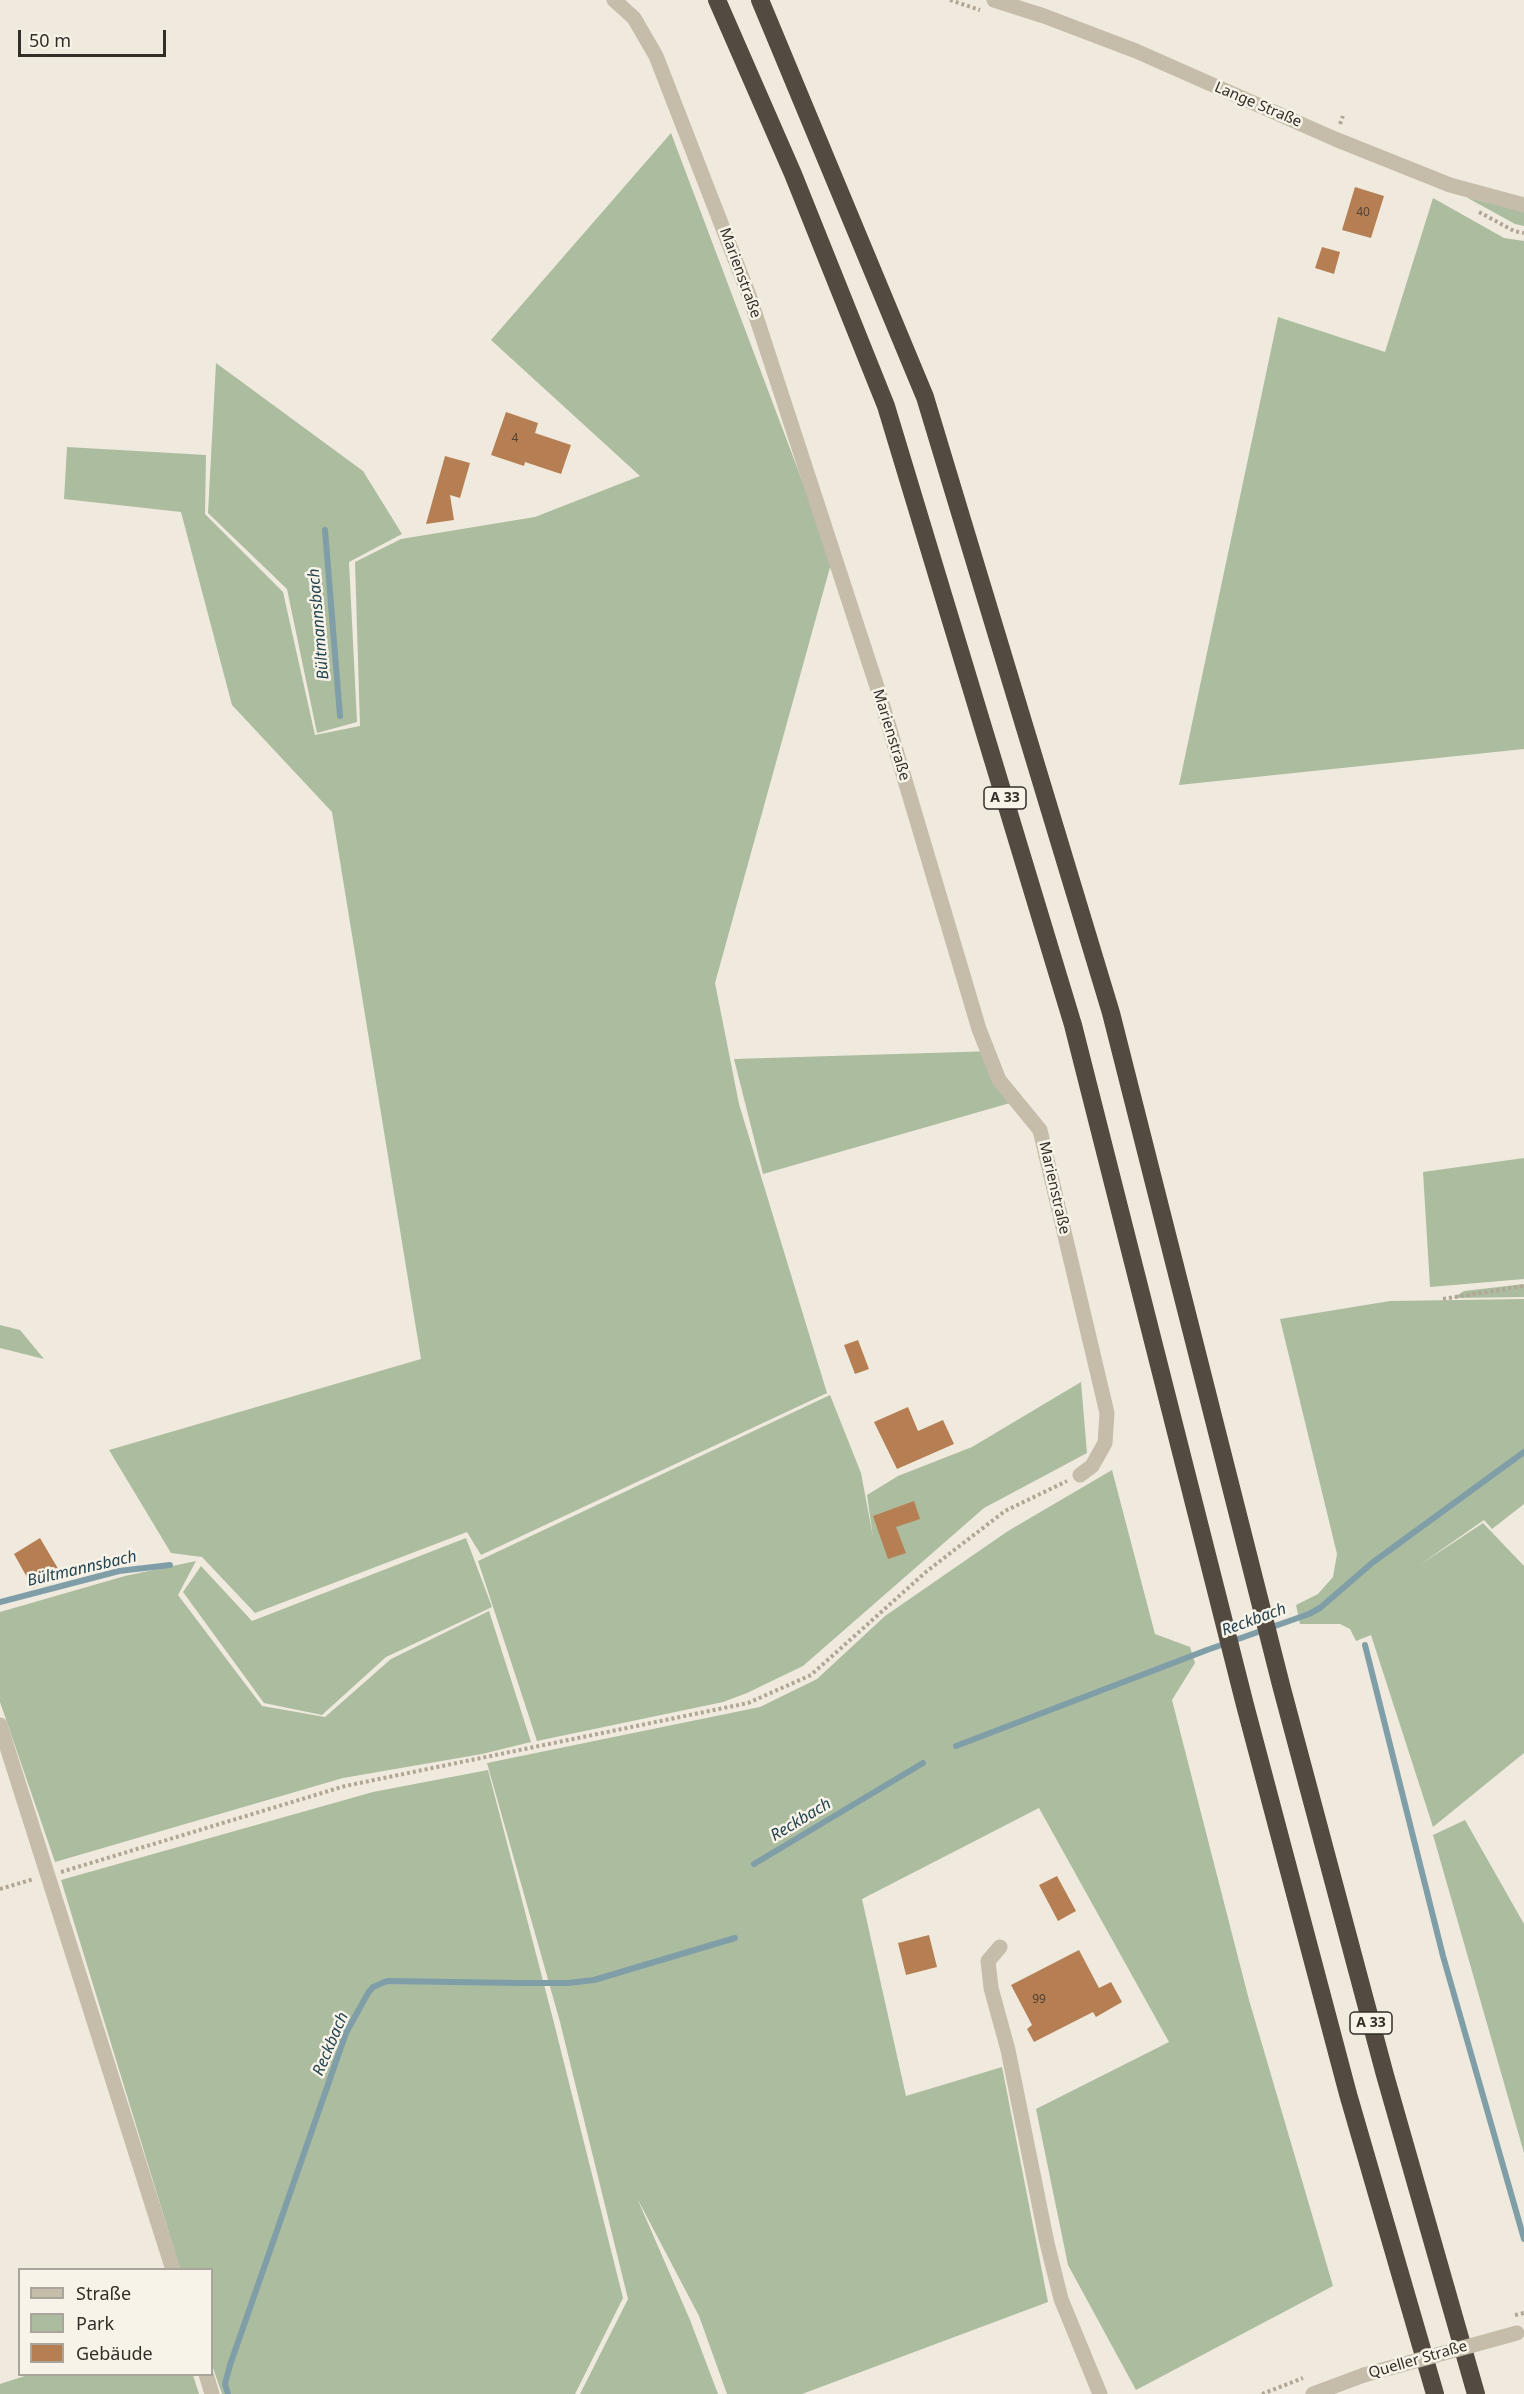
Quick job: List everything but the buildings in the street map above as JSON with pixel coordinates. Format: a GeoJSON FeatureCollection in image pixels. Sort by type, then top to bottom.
{"type":"FeatureCollection","features":[{"type":"Feature","properties":{"kind":"highway","name":"A 33"},"geometry":{"type":"LineString","coordinates":[[717,0],[793,174],[886,406],[1073,1025],[1234,1661],[1348,2094],[1435,2394]]}},
{"type":"Feature","properties":{"kind":"highway","name":"A 33"},"geometry":{"type":"LineString","coordinates":[[760,0],[925,398],[1111,1013],[1272,1650],[1385,2075],[1476,2394]]}},
{"type":"Feature","properties":{"kind":"street","name":"Marienstraße"},"geometry":{"type":"LineString","coordinates":[[614,0],[634,18],[656,56],[750,298],[879,693],[979,1029],[999,1080],[1040,1130],[1107,1413],[1105,1443],[1092,1466],[1080,1475]]}},
{"type":"Feature","properties":{"kind":"street","name":"Lange Straße"},"geometry":{"type":"LineString","coordinates":[[994,0],[1044,16],[1136,51],[1335,139],[1450,185],[1524,205]]}},
{"type":"Feature","properties":{"kind":"street"},"geometry":{"type":"LineString","coordinates":[[0,1725],[172,2268]]}},
{"type":"Feature","properties":{"kind":"street"},"geometry":{"type":"LineString","coordinates":[[1000,1947],[988,1961],[991,1988],[1008,2050],[1047,2243],[1061,2299],[1100,2394]]}},
{"type":"Feature","properties":{"kind":"street","name":"Queller Straße"},"geometry":{"type":"LineString","coordinates":[[1313,2394],[1364,2375],[1440,2352],[1521,2332]]}},
{"type":"Feature","properties":{"kind":"street"},"geometry":{"type":"LineString","coordinates":[[207,2376],[213,2394]]}},
{"type":"Feature","properties":{"kind":"path"},"geometry":{"type":"LineString","coordinates":[[1443,1299],[1524,1286]]}},
{"type":"Feature","properties":{"kind":"path"},"geometry":{"type":"LineString","coordinates":[[0,1889],[345,1786],[748,1703],[811,1674],[927,1571],[1005,1511],[1080,1475]]}},
{"type":"Feature","properties":{"kind":"green space"},"geometry":{"type":"Polygon","coordinates":[[[671,133],[832,560],[715,983],[739,1104],[827,1393],[481,1555],[467,1532],[255,1613],[202,1557],[171,1553],[109,1450],[421,1359],[332,812],[232,705],[181,512],[64,499],[67,447],[206,455],[205,514],[283,592],[315,735],[360,726],[355,562],[401,539],[535,517],[640,476],[491,340],[671,133]]]}},
{"type":"Feature","properties":{"kind":"green space"},"geometry":{"type":"Polygon","coordinates":[[[1466,197],[1524,212],[1524,226],[1515,224],[1466,197]]]}},
{"type":"Feature","properties":{"kind":"green space"},"geometry":{"type":"Polygon","coordinates":[[[1433,198],[1504,238],[1524,241],[1524,749],[1179,785],[1278,317],[1385,352],[1433,198]]]}},
{"type":"Feature","properties":{"kind":"green space"},"geometry":{"type":"Polygon","coordinates":[[[216,363],[363,471],[402,534],[349,562],[357,722],[317,733],[287,589],[208,513],[216,363]]]}},
{"type":"Feature","properties":{"kind":"green space"},"geometry":{"type":"Polygon","coordinates":[[[995,1051],[1010,1103],[763,1174],[734,1059],[995,1051]]]}},
{"type":"Feature","properties":{"kind":"green space"},"geometry":{"type":"Polygon","coordinates":[[[1524,1158],[1524,1279],[1430,1287],[1423,1172],[1524,1158]]]}},
{"type":"Feature","properties":{"kind":"green space"},"geometry":{"type":"Polygon","coordinates":[[[1524,1284],[1524,1297],[1453,1298],[1464,1291],[1524,1284]]]}},
{"type":"Feature","properties":{"kind":"green space"},"geometry":{"type":"Polygon","coordinates":[[[1524,1299],[1524,1504],[1492,1529],[1484,1520],[1418,1566],[1483,1523],[1524,1566],[1524,1753],[1433,1827],[1371,1635],[1356,1641],[1350,1629],[1340,1624],[1300,1624],[1296,1605],[1318,1594],[1333,1577],[1337,1554],[1280,1319],[1390,1301],[1524,1299]]]}},
{"type":"Feature","properties":{"kind":"green space"},"geometry":{"type":"Polygon","coordinates":[[[0,1325],[20,1330],[44,1359],[0,1348],[0,1325]]]}},
{"type":"Feature","properties":{"kind":"green space"},"geometry":{"type":"Polygon","coordinates":[[[1081,1382],[1087,1453],[984,1508],[803,1666],[723,1702],[537,1741],[478,1561],[830,1395],[861,1473],[873,1537],[867,1495],[898,1476],[972,1447],[1081,1382]]]}},
{"type":"Feature","properties":{"kind":"green space"},"geometry":{"type":"Polygon","coordinates":[[[1112,1470],[1155,1634],[1190,1647],[1195,1663],[1172,1700],[1249,2000],[1333,2286],[1136,2390],[1068,2265],[1036,2109],[1169,2042],[1039,1808],[862,1899],[906,2096],[1002,2067],[1048,2302],[802,2394],[727,2394],[699,2316],[637,2198],[690,2320],[718,2394],[580,2394],[628,2299],[560,2022],[487,1763],[760,1707],[817,1679],[885,1616],[1008,1531],[1112,1470]]]}},
{"type":"Feature","properties":{"kind":"green space"},"geometry":{"type":"Polygon","coordinates":[[[466,1538],[492,1607],[386,1657],[322,1715],[264,1703],[183,1592],[201,1566],[252,1621],[466,1538]]]}},
{"type":"Feature","properties":{"kind":"green space"},"geometry":{"type":"Polygon","coordinates":[[[196,1561],[178,1595],[262,1706],[325,1717],[391,1659],[489,1611],[531,1742],[482,1754],[343,1778],[55,1862],[0,1702],[0,1612],[125,1576],[196,1561]]]}},
{"type":"Feature","properties":{"kind":"green space"},"geometry":{"type":"Polygon","coordinates":[[[488,1770],[623,2298],[575,2394],[222,2394],[213,2368],[213,2268],[180,2268],[61,1880],[373,1792],[488,1770]]]}},
{"type":"Feature","properties":{"kind":"green space"},"geometry":{"type":"Polygon","coordinates":[[[1465,1820],[1524,1924],[1524,2153],[1433,1835],[1465,1820]]]}},
{"type":"Feature","properties":{"kind":"green space"},"geometry":{"type":"Polygon","coordinates":[[[25,2376],[193,2376],[199,2394],[0,2394],[0,2384],[25,2376]]]}},
{"type":"Feature","properties":{"kind":"waterway","name":"Bültmannsbach"},"geometry":{"type":"LineString","coordinates":[[325,530],[340,716]]}},
{"type":"Feature","properties":{"kind":"waterway","name":"Reckbach"},"geometry":{"type":"LineString","coordinates":[[956,1746],[1207,1650],[1309,1614],[1320,1608],[1372,1563],[1524,1452]]}},
{"type":"Feature","properties":{"kind":"waterway","name":"Bültmannsbach"},"geometry":{"type":"LineString","coordinates":[[0,1602],[119,1571],[170,1565]]}},
{"type":"Feature","properties":{"kind":"waterway"},"geometry":{"type":"LineString","coordinates":[[1365,1645],[1443,1956],[1524,2239]]}},
{"type":"Feature","properties":{"kind":"waterway","name":"Reckbach"},"geometry":{"type":"LineString","coordinates":[[754,1864],[923,1763]]}},
{"type":"Feature","properties":{"kind":"waterway","name":"Reckbach"},"geometry":{"type":"LineString","coordinates":[[228,2394],[225,2384],[230,2365],[346,2033],[373,1987],[387,1981],[568,1983],[594,1980],[735,1938]]}}]}
